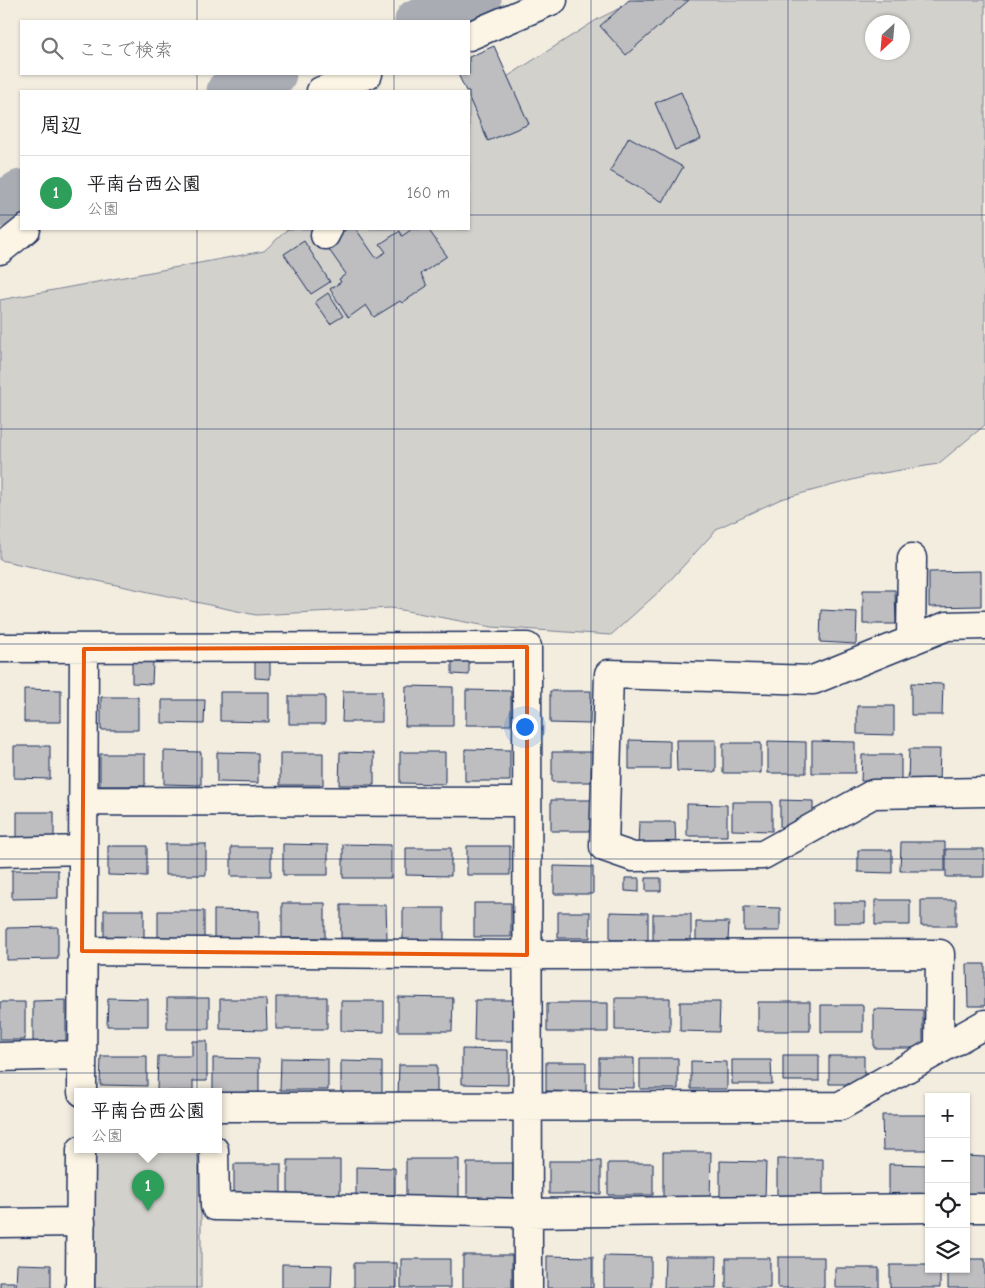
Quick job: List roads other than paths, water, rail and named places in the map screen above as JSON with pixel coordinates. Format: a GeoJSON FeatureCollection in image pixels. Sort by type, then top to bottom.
{"type":"FeatureCollection","features":[{"type":"Feature","properties":{"kind":"street"},"geometry":{"type":"LineString","coordinates":[[470,36],[553,0]]}},
{"type":"Feature","properties":{"kind":"street"},"geometry":{"type":"LineString","coordinates":[[324,90],[365,75]]}},
{"type":"Feature","properties":{"kind":"street"},"geometry":{"type":"LineString","coordinates":[[0,250],[25,230]]}},
{"type":"Feature","properties":{"kind":"street"},"geometry":{"type":"LineString","coordinates":[[911,641],[912,558]]}},
{"type":"Feature","properties":{"kind":"street"},"geometry":{"type":"LineString","coordinates":[[985,625],[948,626],[813,680],[609,674],[604,847],[633,857],[763,855],[873,794],[985,792]]}},
{"type":"Feature","properties":{"kind":"street"},"geometry":{"type":"LineString","coordinates":[[0,648],[527,647],[528,1288]]}},
{"type":"Feature","properties":{"kind":"street"},"geometry":{"type":"LineString","coordinates":[[82,1088],[84,649]]}},
{"type":"Feature","properties":{"kind":"street"},"geometry":{"type":"LineString","coordinates":[[83,802],[527,802]]}},
{"type":"Feature","properties":{"kind":"street"},"geometry":{"type":"LineString","coordinates":[[0,852],[83,850]]}},
{"type":"Feature","properties":{"kind":"street"},"geometry":{"type":"LineString","coordinates":[[82,951],[527,955],[940,954],[939,1048]]}},
{"type":"Feature","properties":{"kind":"street"},"geometry":{"type":"LineString","coordinates":[[222,1107],[840,1106],[939,1048],[985,1024]]}},
{"type":"Feature","properties":{"kind":"street"},"geometry":{"type":"LineString","coordinates":[[0,1057],[82,1055]]}},
{"type":"Feature","properties":{"kind":"street"},"geometry":{"type":"LineString","coordinates":[[80,1288],[81,1153]]}},
{"type":"Feature","properties":{"kind":"street"},"geometry":{"type":"LineString","coordinates":[[214,1153],[215,1206],[528,1213],[925,1208]]}},
{"type":"Feature","properties":{"kind":"street"},"geometry":{"type":"LineString","coordinates":[[970,1208],[985,1208]]}},
{"type":"Feature","properties":{"kind":"street"},"geometry":{"type":"LineString","coordinates":[[0,1223],[81,1222]]}},
{"type":"Feature","properties":{"kind":"waterway"},"geometry":{"type":"LineString","coordinates":[[420,20],[479,0]]}},
{"type":"Feature","properties":{"kind":"waterway"},"geometry":{"type":"LineString","coordinates":[[232,90],[271,75]]}},
{"type":"Feature","properties":{"kind":"waterway"},"geometry":{"type":"LineString","coordinates":[[0,205],[20,193]]}},
{"type":"Feature","properties":{"kind":"place","name":"平南台西公園"},"geometry":{"type":"Point","coordinates":[148,1211]}}]}
